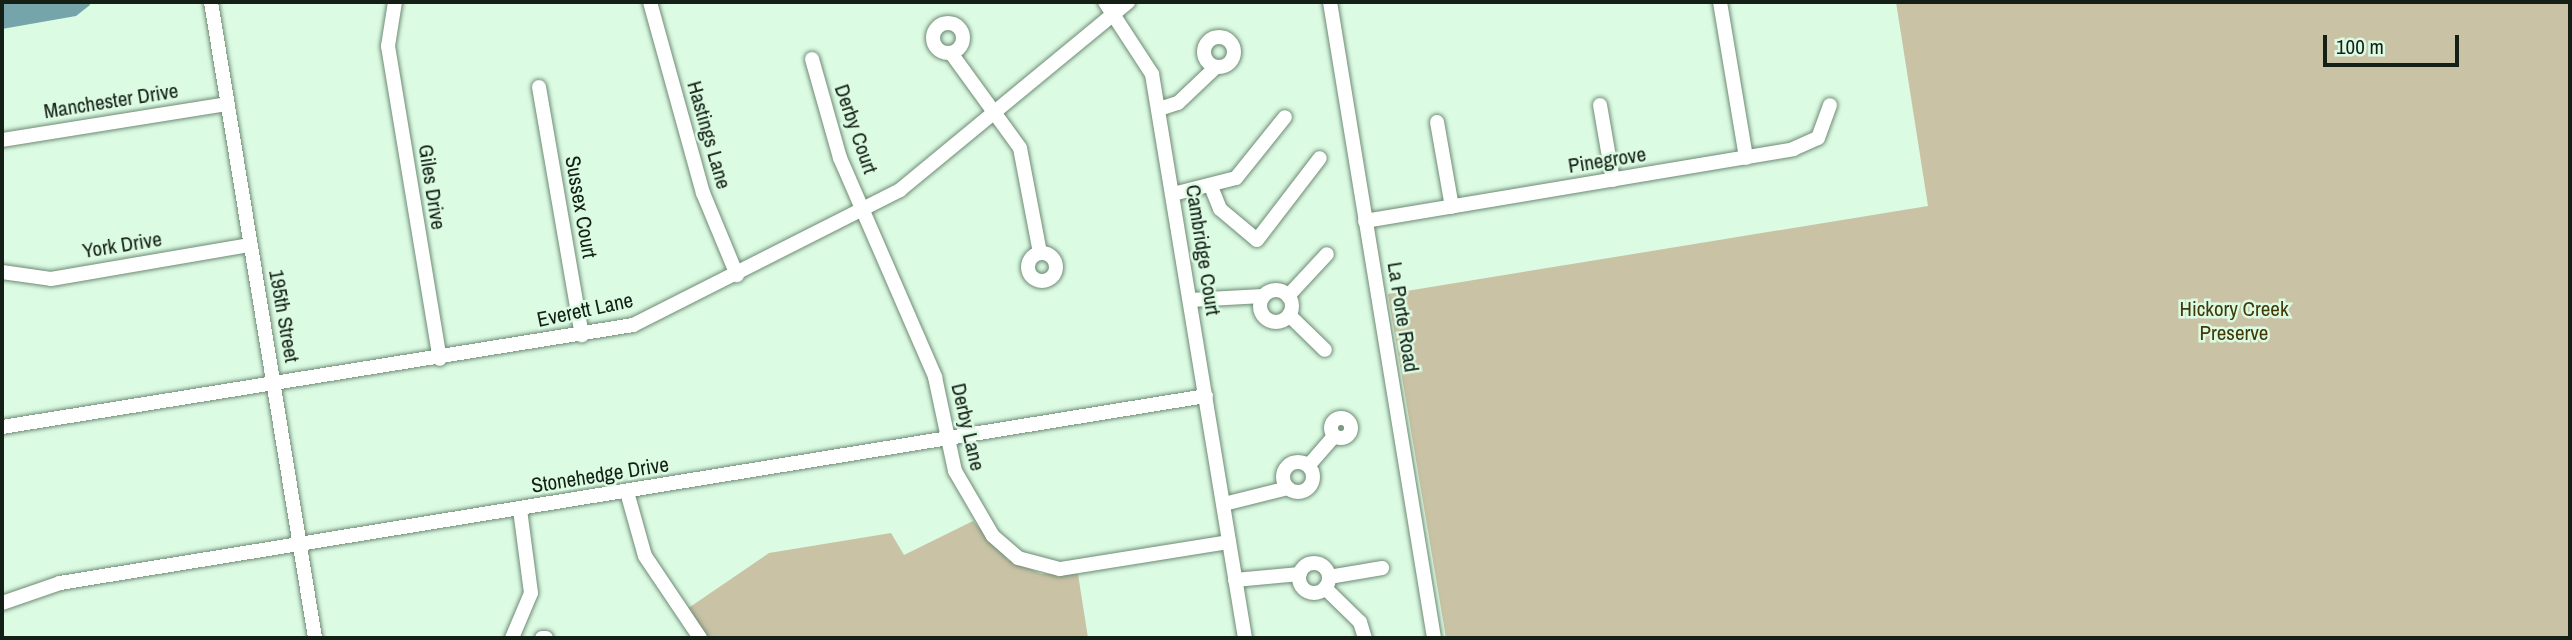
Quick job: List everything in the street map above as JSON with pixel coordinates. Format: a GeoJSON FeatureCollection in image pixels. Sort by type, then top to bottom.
{"type":"FeatureCollection","features":[{"type":"Feature","properties":{"kind":"street","name":"195th Street"},"geometry":{"type":"LineString","coordinates":[[212,2],[315,638]]}},
{"type":"Feature","properties":{"kind":"street","name":"Giles Drive"},"geometry":{"type":"LineString","coordinates":[[395,2],[389,22],[440,359]]}},
{"type":"Feature","properties":{"kind":"street","name":"Hastings Lane"},"geometry":{"type":"LineString","coordinates":[[650,2],[703,193],[737,275]]}},
{"type":"Feature","properties":{"kind":"street","name":"Everett Lane"},"geometry":{"type":"LineString","coordinates":[[2,427],[275,387],[633,325],[866,210],[920,175],[995,113],[1109,7],[1128,2]]}},
{"type":"Feature","properties":{"kind":"street","name":"La Porte Road"},"geometry":{"type":"LineString","coordinates":[[1330,2],[1434,638]]}},
{"type":"Feature","properties":{"kind":"street"},"geometry":{"type":"LineString","coordinates":[[1720,2],[1746,158]]}},
{"type":"Feature","properties":{"kind":"street","name":"Cambridge Court"},"geometry":{"type":"LineString","coordinates":[[1109,7],[1147,62],[1159,109],[1245,638]]}},
{"type":"Feature","properties":{"kind":"street"},"geometry":{"type":"LineString","coordinates":[[951,53],[1020,148],[1040,253]]}},
{"type":"Feature","properties":{"kind":"street","name":"Derby Court"},"geometry":{"type":"LineString","coordinates":[[812,59],[835,144],[866,210]]}},
{"type":"Feature","properties":{"kind":"street"},"geometry":{"type":"LineString","coordinates":[[1159,109],[1178,103],[1216,67]]}},
{"type":"Feature","properties":{"kind":"street","name":"Sussex Court"},"geometry":{"type":"LineString","coordinates":[[539,87],[582,335]]}},
{"type":"Feature","properties":{"kind":"street","name":"Manchester Drive"},"geometry":{"type":"LineString","coordinates":[[2,140],[227,104]]}},
{"type":"Feature","properties":{"kind":"street"},"geometry":{"type":"LineString","coordinates":[[1600,105],[1613,180]]}},
{"type":"Feature","properties":{"kind":"street","name":"Pinegrove"},"geometry":{"type":"LineString","coordinates":[[1365,221],[1746,158],[1809,144],[1818,138],[1830,105]]}},
{"type":"Feature","properties":{"kind":"street"},"geometry":{"type":"LineString","coordinates":[[1173,194],[1212,189],[1236,178],[1284,117]]}},
{"type":"Feature","properties":{"kind":"street"},"geometry":{"type":"LineString","coordinates":[[1437,122],[1452,207]]}},
{"type":"Feature","properties":{"kind":"street"},"geometry":{"type":"LineString","coordinates":[[1212,189],[1220,209],[1257,240],[1320,158]]}},
{"type":"Feature","properties":{"kind":"street","name":"Derby Lane"},"geometry":{"type":"LineString","coordinates":[[866,210],[931,365],[949,438],[972,505],[1001,544],[1027,562],[1067,568],[1229,542]]}},
{"type":"Feature","properties":{"kind":"street","name":"York Drive"},"geometry":{"type":"LineString","coordinates":[[2,272],[51,279],[250,246]]}},
{"type":"Feature","properties":{"kind":"street"},"geometry":{"type":"LineString","coordinates":[[1325,349],[1289,315],[1288,296],[1327,254]]}},
{"type":"Feature","properties":{"kind":"street"},"geometry":{"type":"LineString","coordinates":[[1190,300],[1263,296],[1274,290],[1288,296]]}},
{"type":"Feature","properties":{"kind":"street"},"geometry":{"type":"LineString","coordinates":[[1263,296],[1265,319],[1277,322],[1289,315]]}},
{"type":"Feature","properties":{"kind":"street","name":"Stonehedge Drive"},"geometry":{"type":"LineString","coordinates":[[2,603],[60,583],[1206,396]]}},
{"type":"Feature","properties":{"kind":"street"},"geometry":{"type":"LineString","coordinates":[[1224,504],[1288,488],[1310,487],[1309,465],[1334,436]]}},
{"type":"Feature","properties":{"kind":"street"},"geometry":{"type":"LineString","coordinates":[[1288,488],[1287,466],[1309,465]]}},
{"type":"Feature","properties":{"kind":"street"},"geometry":{"type":"LineString","coordinates":[[627,492],[645,556],[700,638]]}},
{"type":"Feature","properties":{"kind":"street"},"geometry":{"type":"LineString","coordinates":[[516,637],[531,593],[520,509]]}},
{"type":"Feature","properties":{"kind":"street"},"geometry":{"type":"LineString","coordinates":[[1235,580],[1300,574],[1313,563],[1360,622],[1365,638]]}},
{"type":"Feature","properties":{"kind":"street"},"geometry":{"type":"LineString","coordinates":[[1300,574],[1304,590],[1382,568]]}},
{"type":"Feature","properties":{"kind":"green space","name":"Hickory Creek Preserve"},"geometry":{"type":"Polygon","coordinates":[[[1896,2],[2570,2],[2570,638],[1446,638],[1388,294],[1928,206],[1896,2]]]}},
{"type":"Feature","properties":{"kind":"green space"},"geometry":{"type":"Polygon","coordinates":[[[973,521],[1008,560],[1041,574],[1078,574],[1088,638],[706,638],[687,609],[769,553],[891,533],[904,555],[973,521]]]}},
{"type":"Feature","properties":{"kind":"water"},"geometry":{"type":"Polygon","coordinates":[[[2,2],[89,2],[90,5],[76,16],[2,29],[2,2]]]}}]}
